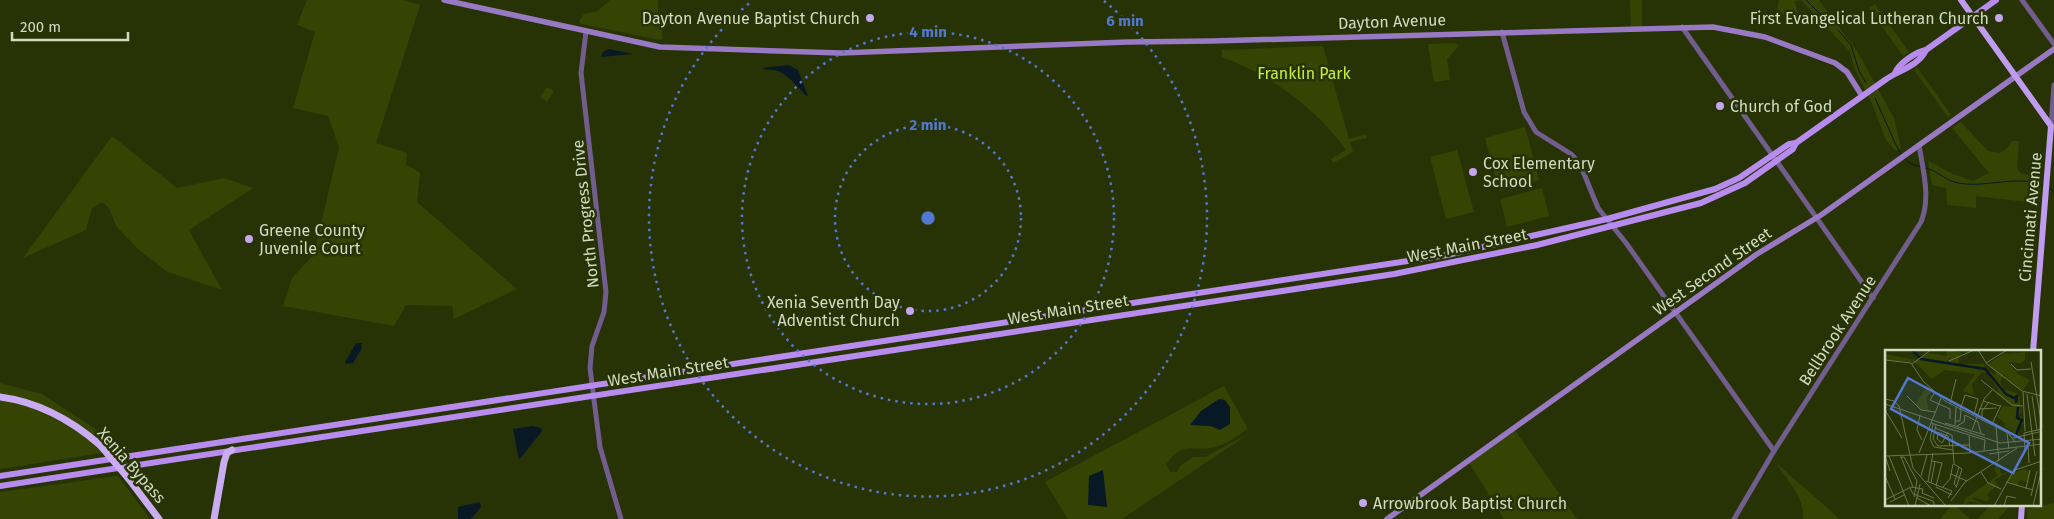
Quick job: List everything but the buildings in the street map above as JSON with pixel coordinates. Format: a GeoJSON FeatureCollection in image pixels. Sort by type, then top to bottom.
{"type":"FeatureCollection","features":[{"type":"Feature","properties":{"kind":"highway"},"geometry":{"type":"LineString","coordinates":[[1961,0],[2051,126]]}},
{"type":"Feature","properties":{"kind":"highway","name":"Cincinnati Avenue"},"geometry":{"type":"LineString","coordinates":[[2034,350],[2051,126]]}},
{"type":"Feature","properties":{"kind":"highway","name":"Xenia Bypass"},"geometry":{"type":"LineString","coordinates":[[0,397],[33,404],[72,423],[100,445],[159,519]]}},
{"type":"Feature","properties":{"kind":"highway"},"geometry":{"type":"LineString","coordinates":[[214,519],[224,462],[227,454],[232,450]]}},
{"type":"Feature","properties":{"kind":"highway"},"geometry":{"type":"LineString","coordinates":[[2020,519],[2022,506]]}},
{"type":"Feature","properties":{"kind":"main road","name":"Dayton Avenue"},"geometry":{"type":"LineString","coordinates":[[444,0],[650,45],[681,48],[841,53],[1109,42],[1212,41],[1682,26],[1722,27],[1755,34],[1836,63],[1847,72],[1862,96]]}},
{"type":"Feature","properties":{"kind":"main road","name":"West Main Street"},"geometry":{"type":"LineString","coordinates":[[0,476],[320,427],[592,391],[1402,272],[1503,253],[1677,211],[1715,198],[1745,183],[1789,144],[1796,143],[1895,72],[1897,68],[1916,54],[1926,50],[1996,0]]}},
{"type":"Feature","properties":{"kind":"main road","name":"West Second Street"},"geometry":{"type":"LineString","coordinates":[[1387,519],[1766,248],[1816,218],[2054,49]]}},
{"type":"Feature","properties":{"kind":"main road","name":"West Main Street"},"geometry":{"type":"LineString","coordinates":[[0,486],[322,437],[592,391],[1483,248],[1607,219],[1721,187],[1774,159]]}},
{"type":"Feature","properties":{"kind":"street"},"geometry":{"type":"LineString","coordinates":[[2022,0],[2054,44]]}},
{"type":"Feature","properties":{"kind":"street"},"geometry":{"type":"LineString","coordinates":[[1682,26],[1873,298]]}},
{"type":"Feature","properties":{"kind":"street","name":"North Progress Drive"},"geometry":{"type":"LineString","coordinates":[[586,32],[581,73],[606,292],[604,312],[591,352],[592,391],[601,455],[621,519]]}},
{"type":"Feature","properties":{"kind":"street"},"geometry":{"type":"LineString","coordinates":[[1502,32],[1528,121],[1540,135],[1571,154],[1580,164],[1596,204],[1774,451]]}},
{"type":"Feature","properties":{"kind":"street","name":"Cincinnati Avenue"},"geometry":{"type":"LineString","coordinates":[[2051,126],[2054,86]]}},
{"type":"Feature","properties":{"kind":"street","name":"Bellbrook Avenue"},"geometry":{"type":"LineString","coordinates":[[1734,519],[1774,451],[1921,222],[1926,199],[1919,145]]}},
{"type":"Feature","properties":{"kind":"green space"},"geometry":{"type":"Polygon","coordinates":[[[307,0],[403,0],[420,5],[376,143],[407,153],[406,164],[420,173],[417,202],[517,289],[454,319],[452,306],[406,305],[394,326],[283,306],[292,278],[314,254],[339,147],[328,116],[293,108],[315,32],[297,25],[307,0]]]}},
{"type":"Feature","properties":{"kind":"green space"},"geometry":{"type":"Polygon","coordinates":[[[610,0],[658,0],[658,12],[663,38],[660,40],[581,24],[579,21],[584,14],[598,11],[610,0]]]}},
{"type":"Feature","properties":{"kind":"green space"},"geometry":{"type":"Polygon","coordinates":[[[1630,0],[1642,0],[1642,27],[1631,28],[1630,0]]]}},
{"type":"Feature","properties":{"kind":"green space"},"geometry":{"type":"Polygon","coordinates":[[[1779,0],[1801,0],[1795,1],[1799,21],[1777,12],[1779,0]]]}},
{"type":"Feature","properties":{"kind":"green space"},"geometry":{"type":"Polygon","coordinates":[[[1801,0],[1819,0],[1857,51],[1894,118],[1901,148],[1896,151],[1886,140],[1873,106],[1854,68],[1850,52],[1801,0]]]}},
{"type":"Feature","properties":{"kind":"green space"},"geometry":{"type":"Polygon","coordinates":[[[1875,4],[1909,52],[1903,56],[1869,8],[1875,4]]]}},
{"type":"Feature","properties":{"kind":"green space"},"geometry":{"type":"Polygon","coordinates":[[[1456,43],[1459,46],[1447,59],[1450,80],[1434,82],[1428,44],[1456,43]]]}},
{"type":"Feature","properties":{"kind":"green space","name":"Franklin Park"},"geometry":{"type":"Polygon","coordinates":[[[1323,46],[1349,139],[1366,134],[1367,138],[1350,142],[1353,152],[1333,163],[1331,159],[1346,150],[1321,121],[1273,82],[1256,72],[1221,57],[1222,50],[1323,46]]]}},
{"type":"Feature","properties":{"kind":"green space"},"geometry":{"type":"Polygon","coordinates":[[[1917,67],[1951,115],[1948,117],[1914,70],[1917,67]]]}},
{"type":"Feature","properties":{"kind":"green space"},"geometry":{"type":"Polygon","coordinates":[[[547,87],[554,91],[547,102],[540,97],[547,87]]]}},
{"type":"Feature","properties":{"kind":"green space"},"geometry":{"type":"Polygon","coordinates":[[[1961,122],[1988,151],[2000,153],[2012,141],[2019,141],[2017,168],[2020,173],[2041,178],[2040,201],[2037,200],[2037,203],[1976,196],[1976,208],[1947,205],[1946,188],[1932,185],[1928,161],[1953,174],[1973,181],[1989,173],[1952,128],[1961,122]]]}},
{"type":"Feature","properties":{"kind":"green space"},"geometry":{"type":"Polygon","coordinates":[[[1525,127],[1539,180],[1499,191],[1485,138],[1525,127]]]}},
{"type":"Feature","properties":{"kind":"green space"},"geometry":{"type":"Polygon","coordinates":[[[112,136],[177,188],[224,178],[253,188],[189,230],[222,290],[168,272],[140,251],[116,226],[109,208],[102,202],[92,208],[86,230],[23,258],[112,136]]]}},
{"type":"Feature","properties":{"kind":"green space"},"geometry":{"type":"Polygon","coordinates":[[[1457,150],[1474,212],[1446,219],[1430,157],[1457,150]]]}},
{"type":"Feature","properties":{"kind":"green space"},"geometry":{"type":"Polygon","coordinates":[[[1542,188],[1549,216],[1507,227],[1500,199],[1542,188]]]}},
{"type":"Feature","properties":{"kind":"green space"},"geometry":{"type":"Polygon","coordinates":[[[0,383],[42,394],[126,449],[0,469],[0,383]]]}},
{"type":"Feature","properties":{"kind":"green space"},"geometry":{"type":"Polygon","coordinates":[[[1224,386],[1248,429],[1228,442],[1212,448],[1191,448],[1179,451],[1166,465],[1170,472],[1177,472],[1180,466],[1193,457],[1205,457],[1250,433],[1122,519],[1068,519],[1045,482],[1224,386]],[[1230,407],[1191,425],[1211,426],[1220,430],[1230,407]]]}},
{"type":"Feature","properties":{"kind":"green space"},"geometry":{"type":"Polygon","coordinates":[[[1514,429],[1577,519],[1504,519],[1468,461],[1514,429]]]}},
{"type":"Feature","properties":{"kind":"green space"},"geometry":{"type":"Polygon","coordinates":[[[1776,463],[1840,519],[1803,519],[1803,511],[1798,497],[1776,463]]]}},
{"type":"Feature","properties":{"kind":"green space"},"geometry":{"type":"Polygon","coordinates":[[[118,476],[150,519],[0,519],[0,492],[118,476]]]}},
{"type":"Feature","properties":{"kind":"green space"},"geometry":{"type":"Polygon","coordinates":[[[2054,503],[2054,519],[2027,519],[2027,509],[2054,503]]]}},
{"type":"Feature","properties":{"kind":"green space"},"geometry":{"type":"Polygon","coordinates":[[[1951,506],[1955,506],[1970,519],[1940,519],[1951,506]]]}},
{"type":"Feature","properties":{"kind":"green space"},"geometry":{"type":"Polygon","coordinates":[[[1989,506],[2010,506],[1998,519],[1978,519],[1989,506]]]}},
{"type":"Feature","properties":{"kind":"water"},"geometry":{"type":"Polygon","coordinates":[[[609,49],[633,54],[601,57],[603,52],[609,49]]]}},
{"type":"Feature","properties":{"kind":"water"},"geometry":{"type":"Polygon","coordinates":[[[789,65],[798,70],[808,96],[782,73],[762,68],[789,65]]]}},
{"type":"Feature","properties":{"kind":"water"},"geometry":{"type":"Polygon","coordinates":[[[356,343],[362,343],[361,350],[353,363],[346,364],[345,362],[356,343]]]}},
{"type":"Feature","properties":{"kind":"water"},"geometry":{"type":"Polygon","coordinates":[[[1219,399],[1225,400],[1230,407],[1230,424],[1220,430],[1211,426],[1190,425],[1201,411],[1219,399]]]}},
{"type":"Feature","properties":{"kind":"water"},"geometry":{"type":"Polygon","coordinates":[[[533,426],[541,428],[542,431],[519,460],[513,429],[533,426]]]}},
{"type":"Feature","properties":{"kind":"water"},"geometry":{"type":"Polygon","coordinates":[[[1103,470],[1107,507],[1088,505],[1089,476],[1103,470]]]}},
{"type":"Feature","properties":{"kind":"water"},"geometry":{"type":"Polygon","coordinates":[[[480,502],[481,507],[471,519],[458,519],[458,507],[480,502]]]}},
{"type":"Feature","properties":{"kind":"waterway"},"geometry":{"type":"LineString","coordinates":[[1806,0],[1828,22]]}},
{"type":"Feature","properties":{"kind":"waterway"},"geometry":{"type":"LineString","coordinates":[[1838,30],[1851,45],[1859,71],[1866,83]]}},
{"type":"Feature","properties":{"kind":"waterway"},"geometry":{"type":"LineString","coordinates":[[1875,98],[1901,154]]}},
{"type":"Feature","properties":{"kind":"waterway"},"geometry":{"type":"LineString","coordinates":[[1905,159],[1911,164],[1922,167]]}},
{"type":"Feature","properties":{"kind":"waterway"},"geometry":{"type":"LineString","coordinates":[[1926,168],[1950,181],[1965,184],[2023,181],[2034,182],[2044,186]]}},
{"type":"Feature","properties":{"kind":"waterway"},"geometry":{"type":"LineString","coordinates":[[2048,188],[2054,191]]}},
{"type":"Feature","properties":{"kind":"place","name":"Dayton Avenue Baptist Church"},"geometry":{"type":"Point","coordinates":[870,18]}},
{"type":"Feature","properties":{"kind":"place","name":"First Evangelical Lutheran Church"},"geometry":{"type":"Point","coordinates":[1999,18]}},
{"type":"Feature","properties":{"kind":"place","name":"Church of God"},"geometry":{"type":"Point","coordinates":[1720,106]}},
{"type":"Feature","properties":{"kind":"place","name":"Cox Elementary School"},"geometry":{"type":"Point","coordinates":[1473,172]}},
{"type":"Feature","properties":{"kind":"place","name":"Greene County Juvenile Court"},"geometry":{"type":"Point","coordinates":[249,239]}},
{"type":"Feature","properties":{"kind":"place","name":"Xenia Seventh Day Adventist Church"},"geometry":{"type":"Point","coordinates":[910,311]}},
{"type":"Feature","properties":{"kind":"place","name":"Arrowbrook Baptist Church"},"geometry":{"type":"Point","coordinates":[1363,503]}}]}
